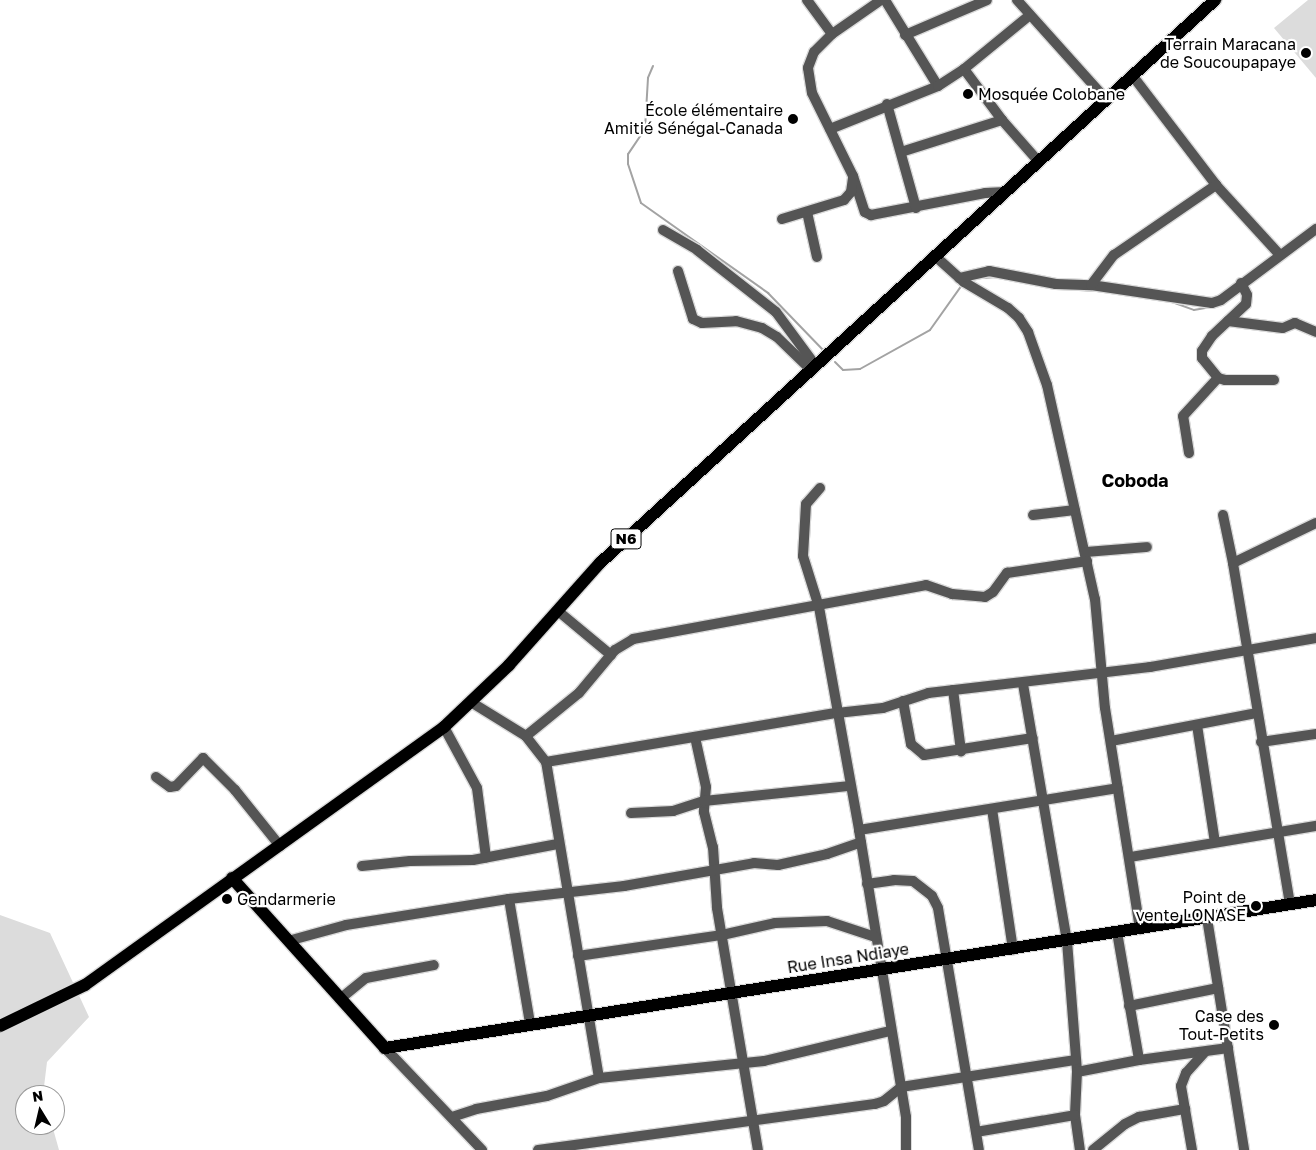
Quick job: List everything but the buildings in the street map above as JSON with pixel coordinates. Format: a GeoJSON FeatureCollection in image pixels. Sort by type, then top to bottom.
{"type":"FeatureCollection","features":[{"type":"Feature","properties":{"kind":"main road","name":"N6"},"geometry":{"type":"LineString","coordinates":[[0,1026],[79,989],[444,727],[471,702],[558,611],[600,563],[814,368],[1105,98],[1215,0]]}},
{"type":"Feature","properties":{"kind":"main road"},"geometry":{"type":"LineString","coordinates":[[232,878],[385,1048]]}},
{"type":"Feature","properties":{"kind":"main road","name":"Rue Insa Ndiaye"},"geometry":{"type":"LineString","coordinates":[[385,1048],[530,1023],[1067,941],[1316,900]]}},
{"type":"Feature","properties":{"kind":"street"},"geometry":{"type":"LineString","coordinates":[[807,0],[832,34]]}},
{"type":"Feature","properties":{"kind":"street"},"geometry":{"type":"LineString","coordinates":[[938,86],[883,0],[832,34],[814,52],[808,68],[812,93],[853,176],[868,214],[916,208],[984,193],[1005,192]]}},
{"type":"Feature","properties":{"kind":"street"},"geometry":{"type":"LineString","coordinates":[[905,36],[986,0]]}},
{"type":"Feature","properties":{"kind":"street"},"geometry":{"type":"LineString","coordinates":[[1017,0],[1105,98]]}},
{"type":"Feature","properties":{"kind":"street"},"geometry":{"type":"LineString","coordinates":[[830,129],[887,104],[938,86],[964,69],[1030,15]]}},
{"type":"Feature","properties":{"kind":"street"},"geometry":{"type":"LineString","coordinates":[[964,69],[1002,120],[1038,161]]}},
{"type":"Feature","properties":{"kind":"street"},"geometry":{"type":"LineString","coordinates":[[1132,75],[1216,185],[1279,254]]}},
{"type":"Feature","properties":{"kind":"street"},"geometry":{"type":"LineString","coordinates":[[887,104],[916,208]]}},
{"type":"Feature","properties":{"kind":"street"},"geometry":{"type":"LineString","coordinates":[[901,152],[1002,120]]}},
{"type":"Feature","properties":{"kind":"street"},"geometry":{"type":"LineString","coordinates":[[782,219],[844,200],[851,192],[853,176]]}},
{"type":"Feature","properties":{"kind":"street"},"geometry":{"type":"LineString","coordinates":[[1090,285],[1114,255],[1216,185]]}},
{"type":"Feature","properties":{"kind":"street"},"geometry":{"type":"LineString","coordinates":[[806,212],[817,257]]}},
{"type":"Feature","properties":{"kind":"street"},"geometry":{"type":"LineString","coordinates":[[959,278],[989,271],[1056,284],[1090,285],[1201,304],[1221,300],[1279,254],[1316,229]]}},
{"type":"Feature","properties":{"kind":"street"},"geometry":{"type":"LineString","coordinates":[[663,230],[697,250],[776,312],[814,368]]}},
{"type":"Feature","properties":{"kind":"street"},"geometry":{"type":"LineString","coordinates":[[935,256],[959,278],[1008,308],[1028,332],[1047,385],[1097,613],[1101,673],[1140,929]]}},
{"type":"Feature","properties":{"kind":"street"},"geometry":{"type":"LineString","coordinates":[[678,271],[693,319],[702,322],[736,321],[762,328],[777,337],[814,368]]}},
{"type":"Feature","properties":{"kind":"street"},"geometry":{"type":"LineString","coordinates":[[1218,378],[1201,355],[1212,336],[1248,299],[1241,284]]}},
{"type":"Feature","properties":{"kind":"street"},"geometry":{"type":"LineString","coordinates":[[1228,321],[1283,328],[1295,323],[1316,332]]}},
{"type":"Feature","properties":{"kind":"street"},"geometry":{"type":"LineString","coordinates":[[1189,453],[1183,434],[1183,416],[1218,378],[1274,380]]}},
{"type":"Feature","properties":{"kind":"street"},"geometry":{"type":"LineString","coordinates":[[820,488],[807,500],[803,549],[819,607],[859,830],[890,1031],[906,1117],[906,1150]]}},
{"type":"Feature","properties":{"kind":"street"},"geometry":{"type":"LineString","coordinates":[[1033,515],[1075,510]]}},
{"type":"Feature","properties":{"kind":"street"},"geometry":{"type":"LineString","coordinates":[[1222,516],[1233,563],[1261,742],[1290,904]]}},
{"type":"Feature","properties":{"kind":"street"},"geometry":{"type":"LineString","coordinates":[[1233,563],[1316,523]]}},
{"type":"Feature","properties":{"kind":"street"},"geometry":{"type":"LineString","coordinates":[[526,736],[579,693],[611,655],[634,639],[730,623],[767,613],[819,607],[868,594],[926,585],[952,594],[985,597],[993,592],[1007,572],[1086,556],[1147,547]]}},
{"type":"Feature","properties":{"kind":"street"},"geometry":{"type":"LineString","coordinates":[[558,611],[611,655]]}},
{"type":"Feature","properties":{"kind":"street"},"geometry":{"type":"LineString","coordinates":[[546,762],[837,713],[883,708],[903,701],[953,690],[1023,684],[1101,673],[1248,651],[1316,638]]}},
{"type":"Feature","properties":{"kind":"street"},"geometry":{"type":"LineString","coordinates":[[1023,684],[1067,941],[1077,1072],[1075,1115],[1080,1150]]}},
{"type":"Feature","properties":{"kind":"street"},"geometry":{"type":"LineString","coordinates":[[953,690],[961,751]]}},
{"type":"Feature","properties":{"kind":"street"},"geometry":{"type":"LineString","coordinates":[[903,701],[911,744],[924,755],[961,751],[1033,738]]}},
{"type":"Feature","properties":{"kind":"street"},"geometry":{"type":"LineString","coordinates":[[471,702],[526,736],[546,762],[566,891],[600,1078]]}},
{"type":"Feature","properties":{"kind":"street"},"geometry":{"type":"LineString","coordinates":[[1111,741],[1257,713]]}},
{"type":"Feature","properties":{"kind":"street"},"geometry":{"type":"LineString","coordinates":[[1197,725],[1215,842]]}},
{"type":"Feature","properties":{"kind":"street"},"geometry":{"type":"LineString","coordinates":[[444,727],[476,788],[486,857]]}},
{"type":"Feature","properties":{"kind":"street"},"geometry":{"type":"LineString","coordinates":[[1261,742],[1316,734]]}},
{"type":"Feature","properties":{"kind":"street"},"geometry":{"type":"LineString","coordinates":[[695,737],[706,787],[704,801],[713,847],[712,871],[758,1150]]}},
{"type":"Feature","properties":{"kind":"street"},"geometry":{"type":"LineString","coordinates":[[156,777],[170,787],[176,786],[203,758],[235,790],[280,846]]}},
{"type":"Feature","properties":{"kind":"street"},"geometry":{"type":"LineString","coordinates":[[631,813],[673,811],[704,801],[850,786]]}},
{"type":"Feature","properties":{"kind":"street"},"geometry":{"type":"LineString","coordinates":[[859,830],[1118,788]]}},
{"type":"Feature","properties":{"kind":"street"},"geometry":{"type":"LineString","coordinates":[[992,809],[1013,949]]}},
{"type":"Feature","properties":{"kind":"street"},"geometry":{"type":"LineString","coordinates":[[1130,856],[1316,826]]}},
{"type":"Feature","properties":{"kind":"street"},"geometry":{"type":"LineString","coordinates":[[288,941],[346,925],[509,899],[712,871],[754,863],[778,865],[828,854],[861,842]]}},
{"type":"Feature","properties":{"kind":"street"},"geometry":{"type":"LineString","coordinates":[[362,866],[410,860],[447,863],[558,844]]}},
{"type":"Feature","properties":{"kind":"street"},"geometry":{"type":"LineString","coordinates":[[867,884],[905,880],[923,887],[938,908],[948,958],[979,1150]]}},
{"type":"Feature","properties":{"kind":"street"},"geometry":{"type":"LineString","coordinates":[[509,899],[530,1023]]}},
{"type":"Feature","properties":{"kind":"street"},"geometry":{"type":"LineString","coordinates":[[1207,918],[1244,1150]]}},
{"type":"Feature","properties":{"kind":"street"},"geometry":{"type":"LineString","coordinates":[[578,956],[722,935],[752,926],[827,921],[875,937]]}},
{"type":"Feature","properties":{"kind":"street"},"geometry":{"type":"LineString","coordinates":[[1118,932],[1139,1060]]}},
{"type":"Feature","properties":{"kind":"street"},"geometry":{"type":"LineString","coordinates":[[340,999],[366,978],[434,965]]}},
{"type":"Feature","properties":{"kind":"street"},"geometry":{"type":"LineString","coordinates":[[1129,1006],[1218,988]]}},
{"type":"Feature","properties":{"kind":"street"},"geometry":{"type":"LineString","coordinates":[[452,1118],[476,1110],[546,1096],[600,1078],[744,1063],[890,1031]]}},
{"type":"Feature","properties":{"kind":"street"},"geometry":{"type":"LineString","coordinates":[[385,1048],[482,1150]]}},
{"type":"Feature","properties":{"kind":"street"},"geometry":{"type":"LineString","coordinates":[[1077,1072],[1139,1060],[1228,1048]]}},
{"type":"Feature","properties":{"kind":"street"},"geometry":{"type":"LineString","coordinates":[[1192,1150],[1181,1086],[1186,1073],[1205,1052]]}},
{"type":"Feature","properties":{"kind":"street"},"geometry":{"type":"LineString","coordinates":[[538,1150],[875,1104],[884,1101],[901,1087],[966,1075],[1076,1060]]}},
{"type":"Feature","properties":{"kind":"street"},"geometry":{"type":"LineString","coordinates":[[1093,1150],[1125,1124],[1139,1117],[1185,1109]]}},
{"type":"Feature","properties":{"kind":"street"},"geometry":{"type":"LineString","coordinates":[[976,1132],[1075,1115]]}},
{"type":"Feature","properties":{"kind":"shaded area","name":"Terrain Maracana de Soucoupapaye"},"geometry":{"type":"Polygon","coordinates":[[[1308,0],[1316,0],[1316,78],[1274,28],[1308,0]]]}},
{"type":"Feature","properties":{"kind":"shaded area"},"geometry":{"type":"Polygon","coordinates":[[[0,915],[50,933],[89,1017],[47,1062],[44,1085],[15,1085],[15,1135],[55,1135],[59,1150],[0,1150],[0,915]]]}},
{"type":"Feature","properties":{"kind":"waterway"},"geometry":{"type":"LineString","coordinates":[[653,66],[648,78],[645,129],[628,154],[628,164],[641,203],[768,293],[824,351]]}},
{"type":"Feature","properties":{"kind":"waterway"},"geometry":{"type":"LineString","coordinates":[[982,278],[997,277]]}},
{"type":"Feature","properties":{"kind":"waterway"},"geometry":{"type":"LineString","coordinates":[[835,362],[843,370],[860,369],[930,330],[962,285]]}},
{"type":"Feature","properties":{"kind":"waterway"},"geometry":{"type":"LineString","coordinates":[[1079,290],[1101,291]]}},
{"type":"Feature","properties":{"kind":"waterway"},"geometry":{"type":"LineString","coordinates":[[1172,302],[1194,310],[1211,307]]}},
{"type":"Feature","properties":{"kind":"place","name":"Terrain Maracana de Soucoupapaye"},"geometry":{"type":"Point","coordinates":[1306,53]}},
{"type":"Feature","properties":{"kind":"place","name":"Mosquée Colobane"},"geometry":{"type":"Point","coordinates":[968,94]}},
{"type":"Feature","properties":{"kind":"place","name":"École élémentaire Amitié Sénégal-Canada"},"geometry":{"type":"Point","coordinates":[793,119]}},
{"type":"Feature","properties":{"kind":"place","name":"Gendarmerie"},"geometry":{"type":"Point","coordinates":[227,899]}},
{"type":"Feature","properties":{"kind":"place","name":"Point de vente LONASE"},"geometry":{"type":"Point","coordinates":[1256,906]}},
{"type":"Feature","properties":{"kind":"place","name":"Case des Tout-Petits"},"geometry":{"type":"Point","coordinates":[1274,1025]}},
{"type":"Feature","properties":{"kind":"district","name":"Coboda"},"geometry":{"type":"Point","coordinates":[1135,480]}}]}
